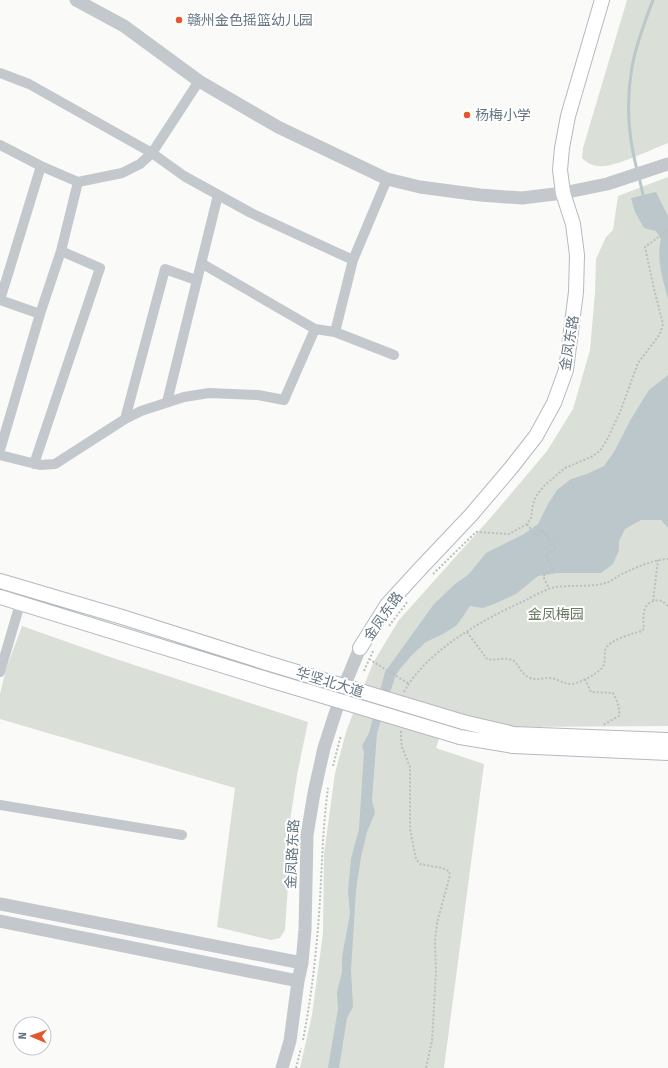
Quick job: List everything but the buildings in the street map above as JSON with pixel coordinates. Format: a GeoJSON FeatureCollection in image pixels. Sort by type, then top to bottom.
{"type":"FeatureCollection","features":[{"type":"Feature","properties":{"kind":"main road","name":"金凤东路"},"geometry":{"type":"LineString","coordinates":[[368,652],[388,605],[471,515],[536,436],[554,403],[566,370],[576,292],[577,256],[573,224],[563,193],[560,170],[562,148],[568,116],[602,0]]}},
{"type":"Feature","properties":{"kind":"main road","name":"华坚北大道"},"geometry":{"type":"LineString","coordinates":[[0,581],[463,722],[514,734],[668,740]]}},
{"type":"Feature","properties":{"kind":"main road","name":"华坚北大道"},"geometry":{"type":"LineString","coordinates":[[0,597],[262,678],[460,737],[514,746],[668,753]]}},
{"type":"Feature","properties":{"kind":"street"},"geometry":{"type":"LineString","coordinates":[[76,0],[124,26],[200,81],[278,127],[387,180],[420,187],[480,195],[522,198],[563,193],[607,184],[668,164]]}},
{"type":"Feature","properties":{"kind":"street"},"geometry":{"type":"LineString","coordinates":[[0,73],[29,84],[152,153],[184,176],[251,213],[353,260]]}},
{"type":"Feature","properties":{"kind":"street"},"geometry":{"type":"LineString","coordinates":[[0,145],[41,166],[78,182],[122,173],[140,164],[152,153],[200,81]]}},
{"type":"Feature","properties":{"kind":"street"},"geometry":{"type":"LineString","coordinates":[[40,314],[0,300],[41,166]]}},
{"type":"Feature","properties":{"kind":"street"},"geometry":{"type":"LineString","coordinates":[[335,332],[353,260],[387,180]]}},
{"type":"Feature","properties":{"kind":"street"},"geometry":{"type":"LineString","coordinates":[[0,450],[40,314],[61,251],[78,182]]}},
{"type":"Feature","properties":{"kind":"street"},"geometry":{"type":"LineString","coordinates":[[167,402],[218,195]]}},
{"type":"Feature","properties":{"kind":"street"},"geometry":{"type":"LineString","coordinates":[[34,464],[100,268],[61,251]]}},
{"type":"Feature","properties":{"kind":"street"},"geometry":{"type":"LineString","coordinates":[[201,263],[315,329],[335,332],[394,355]]}},
{"type":"Feature","properties":{"kind":"street"},"geometry":{"type":"LineString","coordinates":[[125,419],[165,269],[196,280]]}},
{"type":"Feature","properties":{"kind":"street"},"geometry":{"type":"LineString","coordinates":[[0,455],[40,466],[54,464],[125,419],[141,411],[184,396],[209,393],[258,395],[284,400],[315,329]]}},
{"type":"Feature","properties":{"kind":"street"},"geometry":{"type":"LineString","coordinates":[[0,672],[20,604]]}},
{"type":"Feature","properties":{"kind":"street","name":"金凤路东路"},"geometry":{"type":"LineString","coordinates":[[282,1068],[290,1041],[298,981],[302,963],[307,835],[314,793],[324,748],[345,684],[368,652]]}},
{"type":"Feature","properties":{"kind":"street"},"geometry":{"type":"LineString","coordinates":[[0,805],[182,836]]}},
{"type":"Feature","properties":{"kind":"street"},"geometry":{"type":"LineString","coordinates":[[0,904],[302,963]]}},
{"type":"Feature","properties":{"kind":"street"},"geometry":{"type":"LineString","coordinates":[[0,921],[298,981]]}},
{"type":"Feature","properties":{"kind":"path"},"geometry":{"type":"LineString","coordinates":[[431,576],[476,532],[509,534],[528,524],[531,518],[536,496],[545,485],[565,468],[591,458],[600,451],[620,412],[638,363],[660,334],[663,324],[662,317],[645,247],[668,230]]}},
{"type":"Feature","properties":{"kind":"path"},"geometry":{"type":"LineString","coordinates":[[528,524],[536,536],[542,530],[556,548],[546,556],[554,569],[543,576],[549,589]]}},
{"type":"Feature","properties":{"kind":"path"},"geometry":{"type":"LineString","coordinates":[[404,693],[409,684],[425,665],[453,641],[515,605],[549,589],[565,585],[606,583],[639,566],[658,560],[668,559]]}},
{"type":"Feature","properties":{"kind":"path"},"geometry":{"type":"LineString","coordinates":[[653,601],[658,560]]}},
{"type":"Feature","properties":{"kind":"path"},"geometry":{"type":"LineString","coordinates":[[385,632],[412,596]]}},
{"type":"Feature","properties":{"kind":"path"},"geometry":{"type":"LineString","coordinates":[[467,632],[487,659],[512,660],[529,678],[552,678],[570,684],[575,684],[600,671],[604,666],[605,650],[608,645],[617,639],[642,631],[644,628],[643,618],[648,604],[653,601],[663,602],[668,606]]}},
{"type":"Feature","properties":{"kind":"path"},"geometry":{"type":"LineString","coordinates":[[363,672],[368,652],[409,684]]}},
{"type":"Feature","properties":{"kind":"path"},"geometry":{"type":"LineString","coordinates":[[585,680],[591,692],[613,693],[616,698],[619,707],[619,716],[602,728]]}},
{"type":"Feature","properties":{"kind":"path"},"geometry":{"type":"LineString","coordinates":[[401,726],[402,743],[410,767],[410,829],[416,859],[420,864],[442,868],[449,871],[450,875],[436,929],[436,971],[432,1041],[426,1068]]}},
{"type":"Feature","properties":{"kind":"path"},"geometry":{"type":"LineString","coordinates":[[332,768],[342,730]]}},
{"type":"Feature","properties":{"kind":"path"},"geometry":{"type":"LineString","coordinates":[[302,1040],[309,1009],[315,961],[324,815],[328,783]]}},
{"type":"Feature","properties":{"kind":"path"},"geometry":{"type":"LineString","coordinates":[[296,1068],[301,1047]]}},
{"type":"Feature","properties":{"kind":"green space"},"geometry":{"type":"Polygon","coordinates":[[[627,0],[668,0],[668,143],[633,158],[606,166],[599,166],[588,163],[582,158],[583,148],[627,0]]]}},
{"type":"Feature","properties":{"kind":"green space","name":"金凤梅园"},"geometry":{"type":"Polygon","coordinates":[[[668,177],[668,726],[501,727],[446,718],[436,748],[484,764],[444,1068],[300,1068],[312,1015],[323,933],[324,854],[335,773],[347,729],[373,663],[399,620],[493,515],[547,451],[573,409],[590,350],[595,293],[596,259],[606,237],[613,230],[618,196],[668,177]]]}},
{"type":"Feature","properties":{"kind":"green space"},"geometry":{"type":"Polygon","coordinates":[[[22,626],[107,656],[308,722],[297,775],[290,821],[285,930],[280,938],[271,940],[217,927],[235,788],[0,719],[0,694],[6,669],[22,626]]]}},
{"type":"Feature","properties":{"kind":"shaded area"},"geometry":{"type":"Polygon","coordinates":[[[656,192],[668,216],[668,299],[662,277],[659,254],[661,239],[656,231],[644,228],[635,212],[631,198],[656,192]]]}},
{"type":"Feature","properties":{"kind":"shaded area"},"geometry":{"type":"Polygon","coordinates":[[[668,375],[668,528],[661,520],[641,520],[625,529],[619,541],[619,550],[613,564],[601,573],[557,573],[538,576],[516,594],[494,604],[483,608],[470,606],[457,625],[426,642],[412,655],[395,677],[377,733],[372,800],[375,813],[367,832],[361,857],[356,890],[351,970],[353,1007],[347,1018],[339,1068],[328,1068],[338,1009],[337,992],[342,972],[342,957],[350,914],[348,891],[351,859],[359,829],[364,752],[362,746],[369,733],[385,672],[434,604],[454,585],[469,574],[486,553],[524,534],[538,524],[557,490],[571,479],[587,474],[604,466],[614,452],[631,419],[649,390],[668,375]]]}},
{"type":"Feature","properties":{"kind":"waterway"},"geometry":{"type":"LineString","coordinates":[[637,170],[630,131],[630,80],[638,41],[653,0]]}},
{"type":"Feature","properties":{"kind":"waterway"},"geometry":{"type":"LineString","coordinates":[[639,177],[644,199]]}},
{"type":"Feature","properties":{"kind":"place","name":"赣州金色摇篮幼儿园"},"geometry":{"type":"Point","coordinates":[179,20]}},
{"type":"Feature","properties":{"kind":"place","name":"杨梅小学"},"geometry":{"type":"Point","coordinates":[467,115]}}]}
